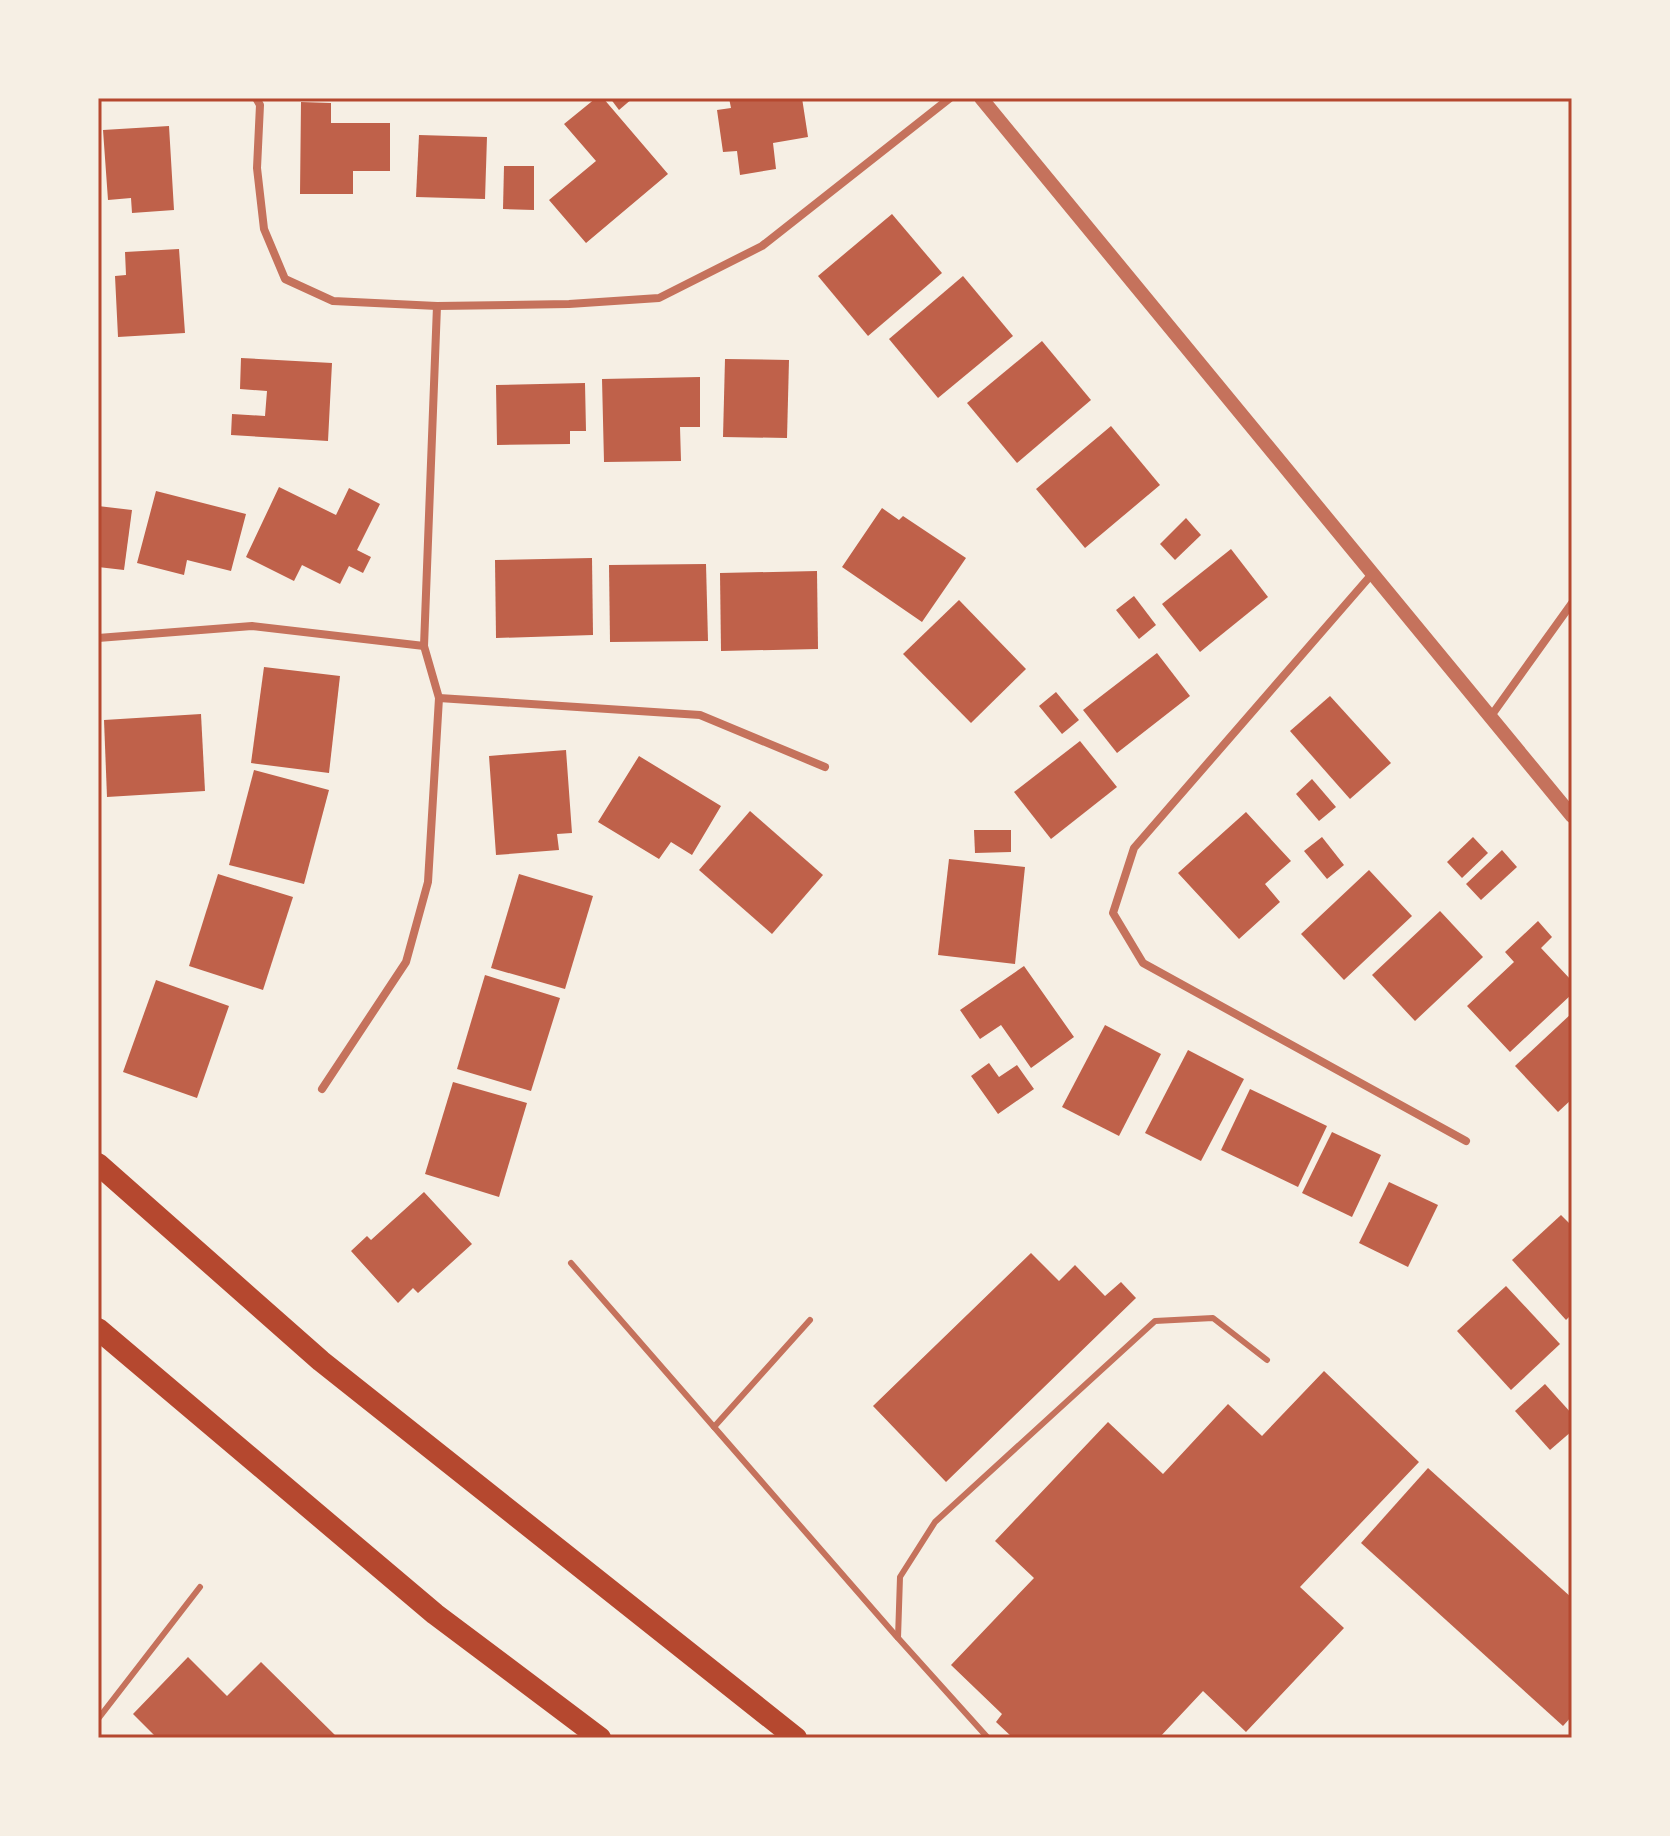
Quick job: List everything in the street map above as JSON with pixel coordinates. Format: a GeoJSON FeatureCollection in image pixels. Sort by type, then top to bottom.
{"type":"FeatureCollection","features":[{"type":"Feature","properties":{"kind":"highway"},"geometry":{"type":"LineString","coordinates":[[98,1164],[321,1361],[796,1738]]}},
{"type":"Feature","properties":{"kind":"highway"},"geometry":{"type":"LineString","coordinates":[[98,1329],[435,1614],[600,1738]]}},
{"type":"Feature","properties":{"kind":"street"},"geometry":{"type":"LineString","coordinates":[[256,98],[260,105],[257,168],[264,229],[285,279],[333,301],[437,306],[569,304],[659,298],[762,246],[950,98]]}},
{"type":"Feature","properties":{"kind":"street"},"geometry":{"type":"LineString","coordinates":[[981,98],[1572,816]]}},
{"type":"Feature","properties":{"kind":"street"},"geometry":{"type":"LineString","coordinates":[[322,1089],[406,962],[428,882],[439,698],[424,646],[437,306]]}},
{"type":"Feature","properties":{"kind":"street"},"geometry":{"type":"LineString","coordinates":[[1372,574],[1134,848],[1113,913],[1143,963],[1466,1141]]}},
{"type":"Feature","properties":{"kind":"street"},"geometry":{"type":"LineString","coordinates":[[1491,716],[1572,603]]}},
{"type":"Feature","properties":{"kind":"street"},"geometry":{"type":"LineString","coordinates":[[98,638],[252,626],[424,646]]}},
{"type":"Feature","properties":{"kind":"street"},"geometry":{"type":"LineString","coordinates":[[439,698],[700,715],[825,767]]}},
{"type":"Feature","properties":{"kind":"lane"},"geometry":{"type":"LineString","coordinates":[[571,1263],[988,1738]]}},
{"type":"Feature","properties":{"kind":"lane"},"geometry":{"type":"LineString","coordinates":[[898,1638],[900,1577],[935,1522],[1155,1321],[1213,1318],[1267,1360]]}},
{"type":"Feature","properties":{"kind":"lane"},"geometry":{"type":"LineString","coordinates":[[714,1427],[810,1320]]}},
{"type":"Feature","properties":{"kind":"lane"},"geometry":{"type":"LineString","coordinates":[[98,1719],[200,1587]]}},
{"type":"Feature","properties":{"kind":"building"},"geometry":{"type":"Polygon","coordinates":[[[596,98],[603,98],[668,174],[586,243],[549,200],[596,161],[564,124],[596,98]]]}},
{"type":"Feature","properties":{"kind":"building"},"geometry":{"type":"Polygon","coordinates":[[[610,98],[633,98],[619,110],[610,98]]]}},
{"type":"Feature","properties":{"kind":"building"},"geometry":{"type":"Polygon","coordinates":[[[729,98],[802,98],[808,137],[773,143],[776,169],[740,175],[737,151],[723,152],[717,110],[731,108],[729,98]]]}},
{"type":"Feature","properties":{"kind":"building"},"geometry":{"type":"Polygon","coordinates":[[[301,102],[331,103],[331,123],[390,123],[390,171],[353,171],[353,194],[300,194],[301,102]]]}},
{"type":"Feature","properties":{"kind":"building"},"geometry":{"type":"Polygon","coordinates":[[[169,126],[174,210],[132,213],[131,198],[108,200],[103,130],[169,126]]]}},
{"type":"Feature","properties":{"kind":"building"},"geometry":{"type":"Polygon","coordinates":[[[419,135],[487,137],[485,199],[416,197],[419,135]]]}},
{"type":"Feature","properties":{"kind":"building"},"geometry":{"type":"Polygon","coordinates":[[[504,166],[534,166],[534,210],[503,209],[504,166]]]}},
{"type":"Feature","properties":{"kind":"building"},"geometry":{"type":"Polygon","coordinates":[[[892,214],[942,273],[868,336],[818,276],[892,214]]]}},
{"type":"Feature","properties":{"kind":"building"},"geometry":{"type":"Polygon","coordinates":[[[179,249],[185,333],[118,337],[115,276],[126,275],[125,252],[179,249]]]}},
{"type":"Feature","properties":{"kind":"building"},"geometry":{"type":"Polygon","coordinates":[[[963,276],[1013,336],[938,398],[889,339],[963,276]]]}},
{"type":"Feature","properties":{"kind":"building"},"geometry":{"type":"Polygon","coordinates":[[[1042,341],[1091,400],[1017,463],[967,403],[1042,341]]]}},
{"type":"Feature","properties":{"kind":"building"},"geometry":{"type":"Polygon","coordinates":[[[241,358],[332,363],[328,441],[231,435],[232,414],[265,416],[267,391],[240,389],[241,358]]]}},
{"type":"Feature","properties":{"kind":"building"},"geometry":{"type":"Polygon","coordinates":[[[725,359],[789,360],[787,438],[723,437],[725,359]]]}},
{"type":"Feature","properties":{"kind":"building"},"geometry":{"type":"Polygon","coordinates":[[[700,377],[700,427],[680,427],[681,461],[604,462],[602,379],[700,377]]]}},
{"type":"Feature","properties":{"kind":"building"},"geometry":{"type":"Polygon","coordinates":[[[585,383],[586,431],[570,431],[570,444],[497,445],[496,385],[585,383]]]}},
{"type":"Feature","properties":{"kind":"building"},"geometry":{"type":"Polygon","coordinates":[[[1111,426],[1160,485],[1085,548],[1036,489],[1111,426]]]}},
{"type":"Feature","properties":{"kind":"building"},"geometry":{"type":"Polygon","coordinates":[[[279,487],[336,515],[349,488],[380,504],[357,550],[371,557],[363,573],[349,566],[340,584],[302,565],[294,581],[246,557],[279,487]]]}},
{"type":"Feature","properties":{"kind":"building"},"geometry":{"type":"Polygon","coordinates":[[[156,491],[246,514],[231,571],[187,560],[184,575],[137,563],[156,491]]]}},
{"type":"Feature","properties":{"kind":"building"},"geometry":{"type":"Polygon","coordinates":[[[98,506],[132,510],[124,570],[98,567],[98,506]]]}},
{"type":"Feature","properties":{"kind":"building"},"geometry":{"type":"Polygon","coordinates":[[[882,508],[899,520],[903,516],[966,558],[922,622],[842,567],[882,508]]]}},
{"type":"Feature","properties":{"kind":"building"},"geometry":{"type":"Polygon","coordinates":[[[1186,518],[1201,535],[1175,560],[1160,544],[1186,518]]]}},
{"type":"Feature","properties":{"kind":"building"},"geometry":{"type":"Polygon","coordinates":[[[1231,549],[1268,597],[1200,652],[1162,604],[1231,549]]]}},
{"type":"Feature","properties":{"kind":"building"},"geometry":{"type":"Polygon","coordinates":[[[592,558],[593,635],[496,638],[495,560],[592,558]]]}},
{"type":"Feature","properties":{"kind":"building"},"geometry":{"type":"Polygon","coordinates":[[[706,564],[708,641],[610,642],[609,565],[706,564]]]}},
{"type":"Feature","properties":{"kind":"building"},"geometry":{"type":"Polygon","coordinates":[[[817,571],[818,649],[721,651],[720,573],[817,571]]]}},
{"type":"Feature","properties":{"kind":"building"},"geometry":{"type":"Polygon","coordinates":[[[1134,596],[1156,625],[1139,639],[1116,610],[1134,596]]]}},
{"type":"Feature","properties":{"kind":"building"},"geometry":{"type":"Polygon","coordinates":[[[959,600],[1026,669],[971,723],[903,654],[959,600]]]}},
{"type":"Feature","properties":{"kind":"building"},"geometry":{"type":"Polygon","coordinates":[[[1157,653],[1190,696],[1117,753],[1083,710],[1157,653]]]}},
{"type":"Feature","properties":{"kind":"building"},"geometry":{"type":"Polygon","coordinates":[[[264,667],[340,676],[329,773],[251,763],[264,667]]]}},
{"type":"Feature","properties":{"kind":"building"},"geometry":{"type":"Polygon","coordinates":[[[1056,692],[1079,720],[1062,734],[1039,706],[1056,692]]]}},
{"type":"Feature","properties":{"kind":"building"},"geometry":{"type":"Polygon","coordinates":[[[1330,696],[1391,763],[1350,799],[1290,731],[1330,696]]]}},
{"type":"Feature","properties":{"kind":"building"},"geometry":{"type":"Polygon","coordinates":[[[201,714],[205,791],[107,797],[104,720],[201,714]]]}},
{"type":"Feature","properties":{"kind":"building"},"geometry":{"type":"Polygon","coordinates":[[[1080,741],[1117,787],[1051,839],[1014,792],[1080,741]]]}},
{"type":"Feature","properties":{"kind":"building"},"geometry":{"type":"Polygon","coordinates":[[[566,750],[572,833],[557,834],[559,850],[496,855],[489,756],[566,750]]]}},
{"type":"Feature","properties":{"kind":"building"},"geometry":{"type":"Polygon","coordinates":[[[639,756],[721,806],[692,855],[671,842],[659,859],[598,822],[639,756]]]}},
{"type":"Feature","properties":{"kind":"building"},"geometry":{"type":"Polygon","coordinates":[[[254,770],[329,790],[304,884],[229,865],[254,770]]]}},
{"type":"Feature","properties":{"kind":"building"},"geometry":{"type":"Polygon","coordinates":[[[1312,779],[1336,807],[1319,821],[1296,794],[1312,779]]]}},
{"type":"Feature","properties":{"kind":"building"},"geometry":{"type":"Polygon","coordinates":[[[750,811],[823,875],[772,934],[699,870],[750,811]]]}},
{"type":"Feature","properties":{"kind":"building"},"geometry":{"type":"Polygon","coordinates":[[[1246,812],[1291,861],[1265,884],[1280,902],[1239,939],[1178,873],[1246,812]]]}},
{"type":"Feature","properties":{"kind":"building"},"geometry":{"type":"Polygon","coordinates":[[[974,830],[1011,830],[1011,852],[975,853],[974,830]]]}},
{"type":"Feature","properties":{"kind":"building"},"geometry":{"type":"Polygon","coordinates":[[[1322,837],[1344,865],[1327,879],[1304,851],[1322,837]]]}},
{"type":"Feature","properties":{"kind":"building"},"geometry":{"type":"Polygon","coordinates":[[[1473,837],[1488,853],[1462,878],[1447,862],[1473,837]]]}},
{"type":"Feature","properties":{"kind":"building"},"geometry":{"type":"Polygon","coordinates":[[[1502,850],[1517,867],[1481,900],[1466,884],[1502,850]]]}},
{"type":"Feature","properties":{"kind":"building"},"geometry":{"type":"Polygon","coordinates":[[[949,859],[1025,867],[1015,964],[938,955],[949,859]]]}},
{"type":"Feature","properties":{"kind":"building"},"geometry":{"type":"Polygon","coordinates":[[[1369,870],[1412,916],[1344,980],[1301,934],[1369,870]]]}},
{"type":"Feature","properties":{"kind":"building"},"geometry":{"type":"Polygon","coordinates":[[[218,874],[293,897],[263,990],[189,966],[218,874]]]}},
{"type":"Feature","properties":{"kind":"building"},"geometry":{"type":"Polygon","coordinates":[[[519,874],[593,896],[565,989],[491,968],[519,874]]]}},
{"type":"Feature","properties":{"kind":"building"},"geometry":{"type":"Polygon","coordinates":[[[1440,911],[1483,957],[1415,1021],[1372,975],[1440,911]]]}},
{"type":"Feature","properties":{"kind":"building"},"geometry":{"type":"Polygon","coordinates":[[[1538,921],[1552,937],[1541,948],[1572,981],[1572,994],[1510,1052],[1467,1006],[1514,962],[1505,952],[1538,921]]]}},
{"type":"Feature","properties":{"kind":"building"},"geometry":{"type":"Polygon","coordinates":[[[1024,966],[1074,1037],[1031,1068],[1001,1025],[980,1039],[960,1010],[1024,966]]]}},
{"type":"Feature","properties":{"kind":"building"},"geometry":{"type":"Polygon","coordinates":[[[485,975],[560,998],[531,1091],[457,1069],[485,975]]]}},
{"type":"Feature","properties":{"kind":"building"},"geometry":{"type":"Polygon","coordinates":[[[156,980],[229,1006],[197,1098],[123,1072],[156,980]]]}},
{"type":"Feature","properties":{"kind":"building"},"geometry":{"type":"Polygon","coordinates":[[[1572,1013],[1572,1099],[1558,1112],[1515,1066],[1572,1013]]]}},
{"type":"Feature","properties":{"kind":"building"},"geometry":{"type":"Polygon","coordinates":[[[1105,1025],[1161,1054],[1119,1136],[1062,1107],[1105,1025]]]}},
{"type":"Feature","properties":{"kind":"building"},"geometry":{"type":"Polygon","coordinates":[[[1188,1050],[1244,1079],[1201,1161],[1145,1133],[1188,1050]]]}},
{"type":"Feature","properties":{"kind":"building"},"geometry":{"type":"Polygon","coordinates":[[[989,1063],[999,1077],[1017,1065],[1034,1089],[998,1114],[971,1076],[989,1063]]]}},
{"type":"Feature","properties":{"kind":"building"},"geometry":{"type":"Polygon","coordinates":[[[453,1082],[527,1103],[499,1197],[425,1174],[453,1082]]]}},
{"type":"Feature","properties":{"kind":"building"},"geometry":{"type":"Polygon","coordinates":[[[1250,1089],[1327,1126],[1298,1187],[1221,1150],[1250,1089]]]}},
{"type":"Feature","properties":{"kind":"building"},"geometry":{"type":"Polygon","coordinates":[[[1332,1132],[1381,1155],[1352,1217],[1302,1193],[1332,1132]]]}},
{"type":"Feature","properties":{"kind":"building"},"geometry":{"type":"Polygon","coordinates":[[[1389,1182],[1438,1205],[1408,1267],[1359,1243],[1389,1182]]]}},
{"type":"Feature","properties":{"kind":"building"},"geometry":{"type":"Polygon","coordinates":[[[424,1192],[472,1244],[418,1293],[413,1288],[398,1303],[351,1251],[367,1236],[371,1240],[424,1192]]]}},
{"type":"Feature","properties":{"kind":"building"},"geometry":{"type":"Polygon","coordinates":[[[1561,1215],[1572,1226],[1572,1314],[1566,1320],[1512,1260],[1561,1215]]]}},
{"type":"Feature","properties":{"kind":"building"},"geometry":{"type":"Polygon","coordinates":[[[1031,1253],[1059,1281],[1075,1265],[1105,1296],[1121,1282],[1136,1298],[946,1482],[873,1406],[1031,1253]]]}},
{"type":"Feature","properties":{"kind":"building"},"geometry":{"type":"Polygon","coordinates":[[[1506,1286],[1560,1344],[1511,1390],[1457,1331],[1506,1286]]]}},
{"type":"Feature","properties":{"kind":"building"},"geometry":{"type":"Polygon","coordinates":[[[1324,1371],[1419,1462],[1300,1587],[1344,1628],[1246,1732],[1203,1691],[1159,1738],[1013,1738],[996,1722],[1002,1714],[951,1665],[1034,1578],[995,1541],[1108,1422],[1163,1474],[1228,1404],[1262,1436],[1324,1371]]]}},
{"type":"Feature","properties":{"kind":"building"},"geometry":{"type":"Polygon","coordinates":[[[1545,1384],[1572,1414],[1572,1431],[1550,1450],[1515,1411],[1545,1384]]]}},
{"type":"Feature","properties":{"kind":"building"},"geometry":{"type":"Polygon","coordinates":[[[1428,1468],[1572,1598],[1572,1716],[1563,1726],[1361,1543],[1428,1468]]]}},
{"type":"Feature","properties":{"kind":"building"},"geometry":{"type":"Polygon","coordinates":[[[188,1657],[227,1696],[261,1662],[338,1738],[157,1738],[133,1714],[188,1657]]]}}]}
